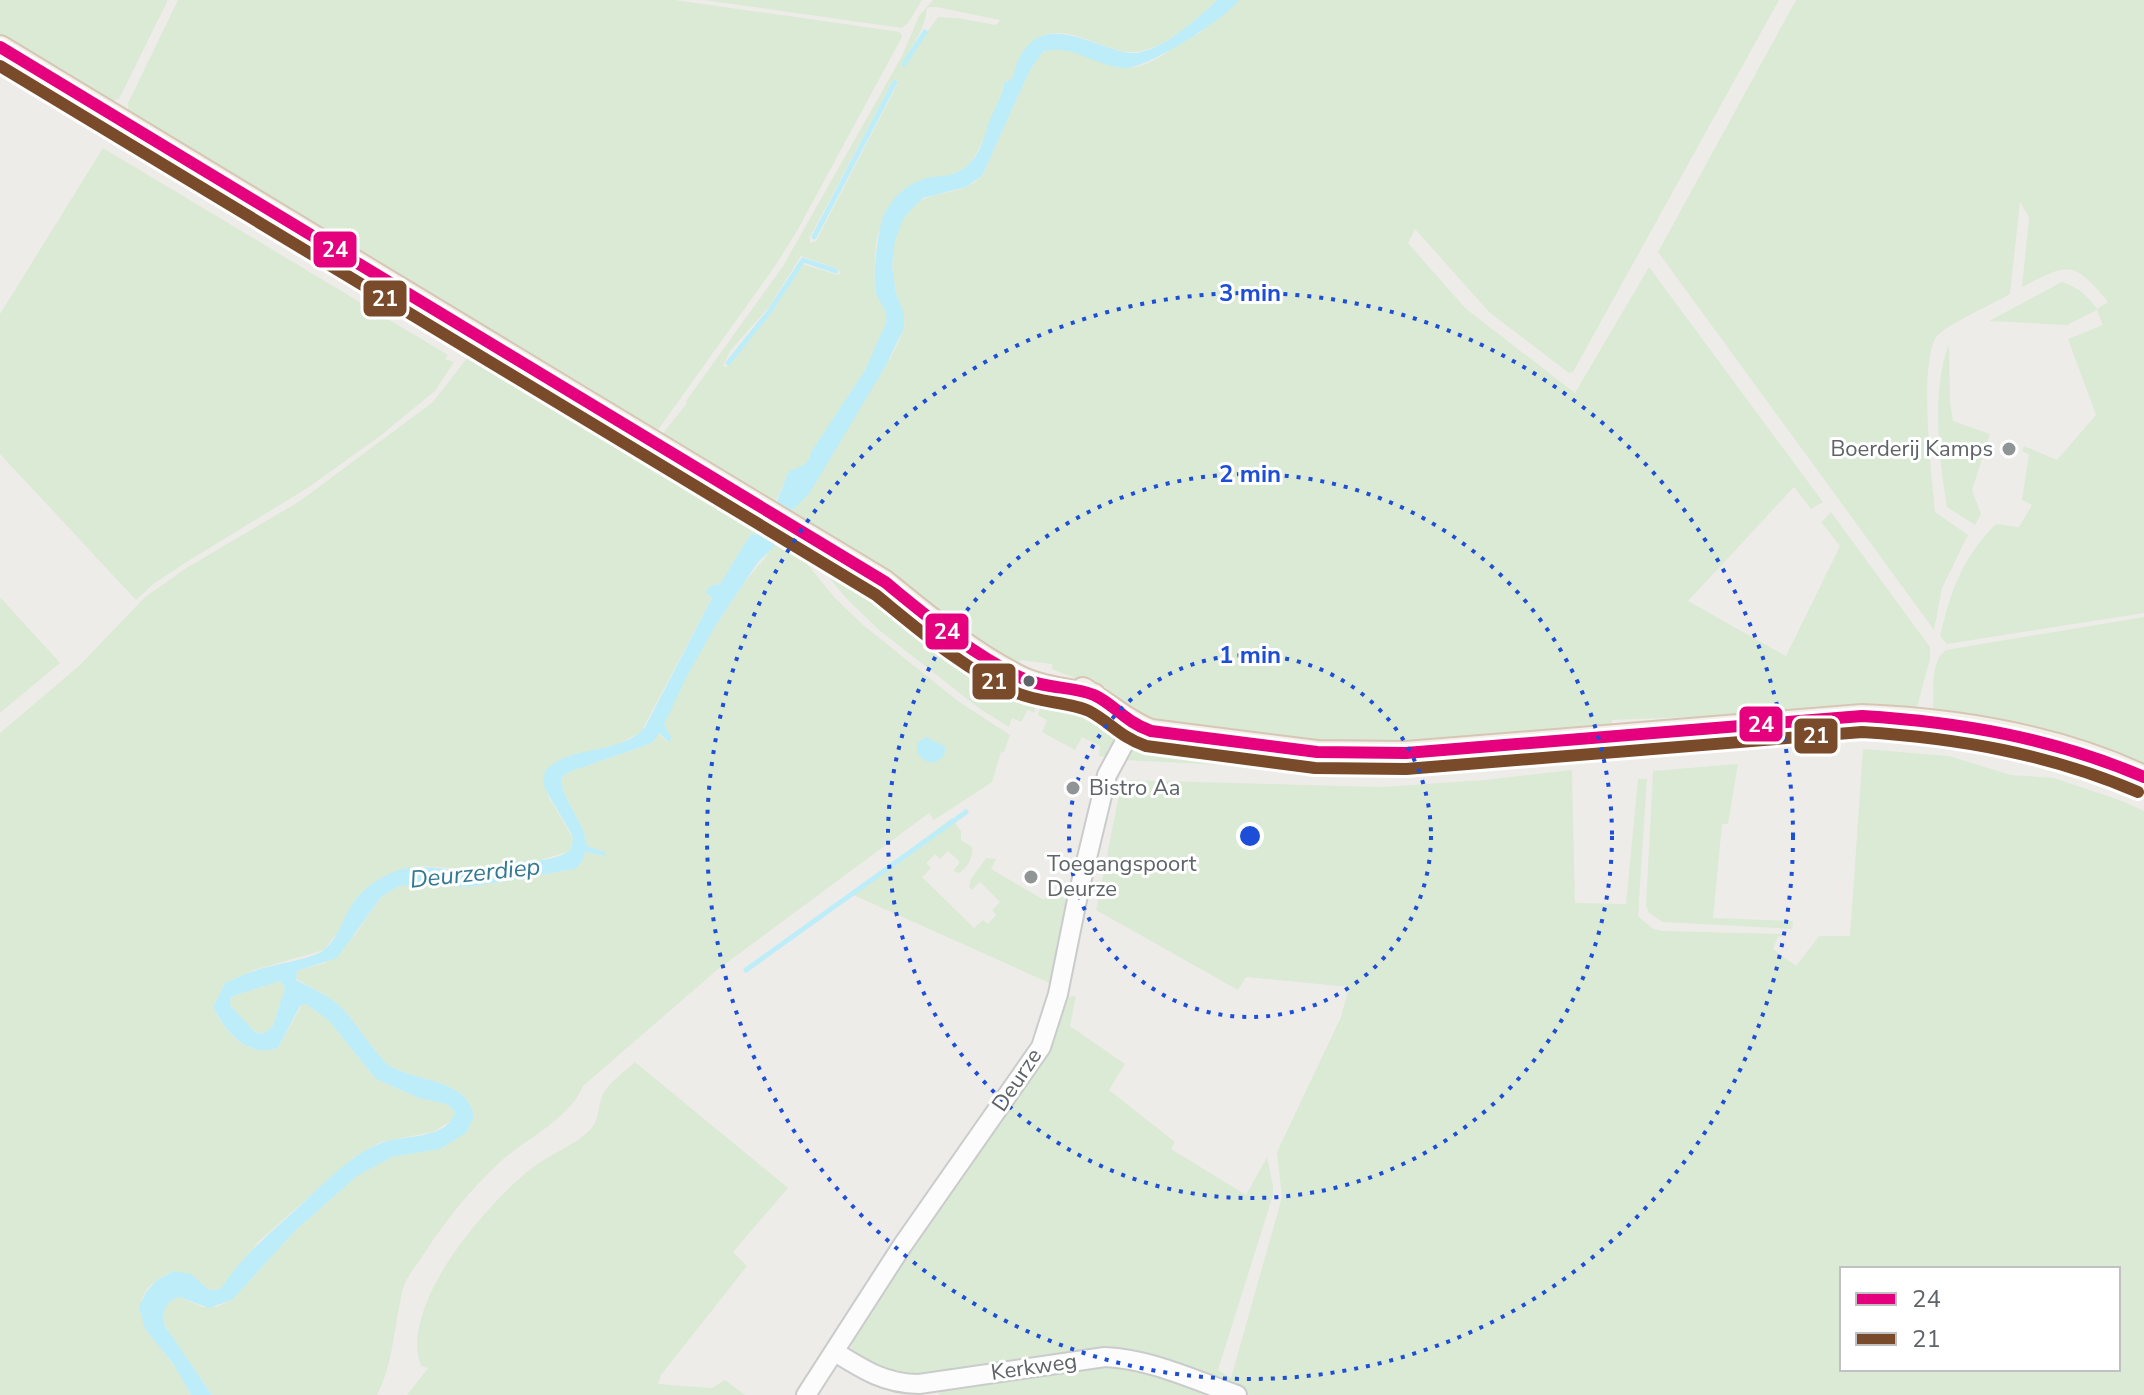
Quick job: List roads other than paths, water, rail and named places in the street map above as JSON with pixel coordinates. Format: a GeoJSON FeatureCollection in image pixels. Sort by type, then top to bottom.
{"type":"FeatureCollection","features":[{"type":"Feature","properties":{"kind":"main road"},"geometry":{"type":"LineString","coordinates":[[0,47],[885,582],[952,636],[1022,678],[1044,686],[1094,695],[1134,725],[1151,731],[1317,752],[1406,753],[1862,716],[1921,719],[2058,745],[2095,756],[2144,777]]}},
{"type":"Feature","properties":{"kind":"street","name":"Deurze"},"geometry":{"type":"LineString","coordinates":[[806,1395],[902,1246],[1041,1047],[1058,994],[1107,775],[1134,725]]}},
{"type":"Feature","properties":{"kind":"street","name":"Kerkweg"},"geometry":{"type":"LineString","coordinates":[[835,1352],[873,1375],[902,1384],[1105,1357],[1140,1361],[1237,1395]]}},
{"type":"Feature","properties":{"kind":"water","name":"Deurzerdiep"},"geometry":{"type":"Polygon","coordinates":[[[1217,0],[1239,0],[1186,41],[1137,66],[1115,67],[1064,50],[1043,52],[1030,70],[982,176],[966,187],[923,198],[904,217],[895,240],[892,266],[896,293],[904,314],[904,328],[885,367],[809,494],[791,512],[773,548],[758,562],[716,625],[686,678],[664,725],[672,738],[669,742],[659,733],[653,742],[569,772],[561,778],[587,846],[605,852],[605,856],[585,852],[582,862],[575,869],[470,887],[431,884],[400,886],[382,896],[337,958],[297,971],[296,980],[338,1004],[390,1066],[452,1088],[463,1095],[474,1117],[466,1133],[440,1149],[392,1157],[357,1176],[295,1231],[232,1300],[209,1308],[179,1297],[170,1302],[164,1312],[165,1326],[212,1395],[191,1395],[174,1365],[145,1329],[139,1307],[146,1292],[157,1280],[173,1271],[191,1274],[209,1290],[221,1289],[261,1242],[349,1161],[379,1144],[443,1128],[455,1112],[447,1104],[419,1098],[376,1079],[329,1021],[306,1004],[300,1006],[278,1048],[256,1050],[238,1041],[213,1007],[225,983],[250,972],[324,950],[360,895],[379,879],[395,872],[418,867],[476,870],[551,858],[571,849],[571,833],[545,789],[543,781],[546,770],[569,756],[623,742],[645,727],[712,598],[705,592],[712,585],[720,584],[750,535],[756,534],[776,503],[789,471],[809,460],[811,452],[865,370],[886,323],[885,312],[875,289],[875,269],[881,224],[892,202],[918,181],[956,172],[972,160],[982,145],[1004,82],[1011,80],[1027,46],[1039,37],[1068,35],[1115,50],[1140,52],[1152,49],[1176,34],[1217,0]],[[280,981],[231,997],[230,1005],[255,1032],[263,1034],[273,1026],[285,988],[280,981]]]}},
{"type":"Feature","properties":{"kind":"water"},"geometry":{"type":"Polygon","coordinates":[[[926,737],[946,747],[944,756],[935,763],[925,761],[917,753],[917,743],[926,737]]]}},
{"type":"Feature","properties":{"kind":"waterway"},"geometry":{"type":"LineString","coordinates":[[904,64],[925,32]]}},
{"type":"Feature","properties":{"kind":"waterway"},"geometry":{"type":"LineString","coordinates":[[814,237],[895,82]]}},
{"type":"Feature","properties":{"kind":"waterway"},"geometry":{"type":"LineString","coordinates":[[728,363],[769,312],[803,260],[836,271]]}},
{"type":"Feature","properties":{"kind":"waterway"},"geometry":{"type":"LineString","coordinates":[[746,970],[966,812]]}},
{"type":"Feature","properties":{"kind":"place","name":"Boerderij Kamps"},"geometry":{"type":"Point","coordinates":[2009,449]}},
{"type":"Feature","properties":{"kind":"place","name":"Bistro Aa"},"geometry":{"type":"Point","coordinates":[1073,788]}},
{"type":"Feature","properties":{"kind":"place","name":"Toegangspoort Deurze"},"geometry":{"type":"Point","coordinates":[1031,877]}}]}
